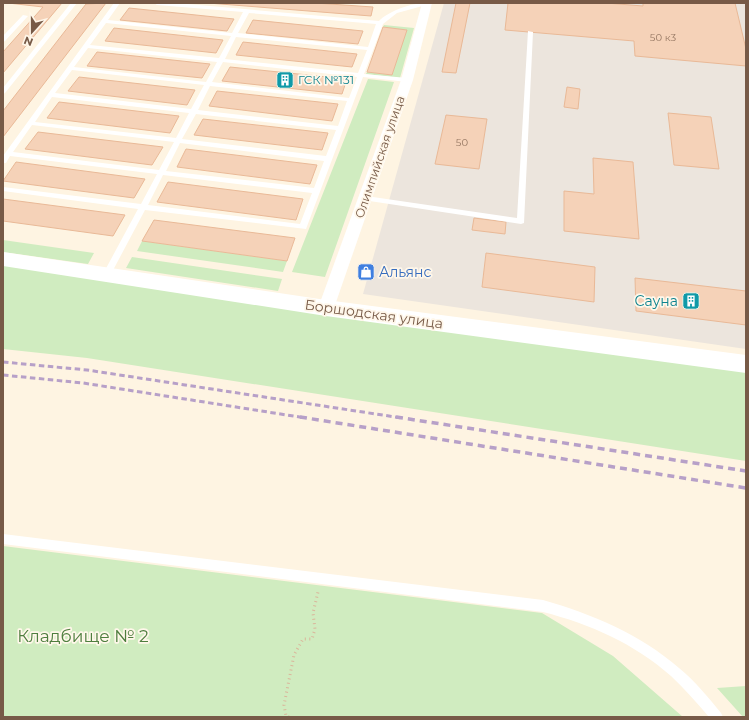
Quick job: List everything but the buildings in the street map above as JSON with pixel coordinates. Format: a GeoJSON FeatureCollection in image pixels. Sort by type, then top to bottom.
{"type":"FeatureCollection","features":[{"type":"Feature","properties":{"kind":"street","name":"Олимпийская улица"},"geometry":{"type":"LineString","coordinates":[[326,308],[407,80],[427,3]]}},
{"type":"Feature","properties":{"kind":"street","name":"Боршодская улица"},"geometry":{"type":"LineString","coordinates":[[3,259],[326,308],[746,364]]}},
{"type":"Feature","properties":{"kind":"lane"},"geometry":{"type":"LineString","coordinates":[[3,92],[74,3]]}},
{"type":"Feature","properties":{"kind":"lane"},"geometry":{"type":"LineString","coordinates":[[3,161],[117,3]]}},
{"type":"Feature","properties":{"kind":"lane"},"geometry":{"type":"LineString","coordinates":[[157,3],[380,23]]}},
{"type":"Feature","properties":{"kind":"lane"},"geometry":{"type":"LineString","coordinates":[[3,189],[304,227],[380,23],[386,16],[399,10],[427,3]]}},
{"type":"Feature","properties":{"kind":"lane"},"geometry":{"type":"LineString","coordinates":[[107,274],[247,11]]}},
{"type":"Feature","properties":{"kind":"lane"},"geometry":{"type":"LineString","coordinates":[[3,40],[25,16]]}},
{"type":"Feature","properties":{"kind":"lane"},"geometry":{"type":"LineString","coordinates":[[104,21],[370,49]]}},
{"type":"Feature","properties":{"kind":"lane"},"geometry":{"type":"LineString","coordinates":[[366,198],[521,221],[530,32]]}},
{"type":"Feature","properties":{"kind":"lane"},"geometry":{"type":"LineString","coordinates":[[86,46],[407,80]]}},
{"type":"Feature","properties":{"kind":"lane"},"geometry":{"type":"LineString","coordinates":[[70,68],[352,100]]}},
{"type":"Feature","properties":{"kind":"lane"},"geometry":{"type":"LineString","coordinates":[[51,95],[341,128]]}},
{"type":"Feature","properties":{"kind":"lane"},"geometry":{"type":"LineString","coordinates":[[30,123],[329,159]]}},
{"type":"Feature","properties":{"kind":"lane"},"geometry":{"type":"LineString","coordinates":[[8,154],[317,191]]}},
{"type":"Feature","properties":{"kind":"lane"},"geometry":{"type":"LineString","coordinates":[[3,539],[543,606],[572,613],[608,628],[644,648],[676,673],[717,717]]}},
{"type":"Feature","properties":{"kind":"path"},"geometry":{"type":"LineString","coordinates":[[289,717],[286,716],[284,705],[294,655],[303,639],[312,640],[315,629],[313,613],[318,596],[317,578]]}},
{"type":"Feature","properties":{"kind":"shaded area"},"geometry":{"type":"Polygon","coordinates":[[[444,3],[746,3],[746,349],[363,294],[444,3]]]}},
{"type":"Feature","properties":{"kind":"green space"},"geometry":{"type":"Polygon","coordinates":[[[384,25],[414,28],[400,78],[366,74],[367,72],[392,75],[406,30],[383,27],[384,25]]]}},
{"type":"Feature","properties":{"kind":"green space"},"geometry":{"type":"Polygon","coordinates":[[[368,79],[394,82],[325,277],[292,272],[368,79]]]}},
{"type":"Feature","properties":{"kind":"green space"},"geometry":{"type":"Polygon","coordinates":[[[3,240],[94,253],[88,264],[3,252],[3,240]]]}},
{"type":"Feature","properties":{"kind":"green space"},"geometry":{"type":"Polygon","coordinates":[[[142,241],[287,261],[283,272],[137,251],[142,241]]]}},
{"type":"Feature","properties":{"kind":"green space"},"geometry":{"type":"Polygon","coordinates":[[[132,257],[282,279],[278,291],[126,268],[132,257]]]}},
{"type":"Feature","properties":{"kind":"green space"},"geometry":{"type":"Polygon","coordinates":[[[3,264],[746,372],[746,461],[87,358],[3,349],[3,264]]]}},
{"type":"Feature","properties":{"kind":"green space","name":"Кладбище № 2"},"geometry":{"type":"Polygon","coordinates":[[[3,546],[542,613],[613,656],[683,717],[3,717],[3,546]]]}},
{"type":"Feature","properties":{"kind":"green space"},"geometry":{"type":"Polygon","coordinates":[[[746,686],[746,717],[743,717],[717,688],[746,686]]]}},
{"type":"Feature","properties":{"kind":"railway"},"geometry":{"type":"LineString","coordinates":[[3,362],[87,370],[402,418]]}},
{"type":"Feature","properties":{"kind":"railway"},"geometry":{"type":"LineString","coordinates":[[3,375],[83,383],[306,418]]}},
{"type":"Feature","properties":{"kind":"railway"},"geometry":{"type":"LineString","coordinates":[[300,417],[746,488]]}},
{"type":"Feature","properties":{"kind":"railway"},"geometry":{"type":"LineString","coordinates":[[396,417],[746,471]]}},
{"type":"Feature","properties":{"kind":"place","name":"ГСК №131"},"geometry":{"type":"Point","coordinates":[285,80]}},
{"type":"Feature","properties":{"kind":"place","name":"Альянс"},"geometry":{"type":"Point","coordinates":[366,272]}},
{"type":"Feature","properties":{"kind":"place","name":"Сауна"},"geometry":{"type":"Point","coordinates":[691,301]}}]}
